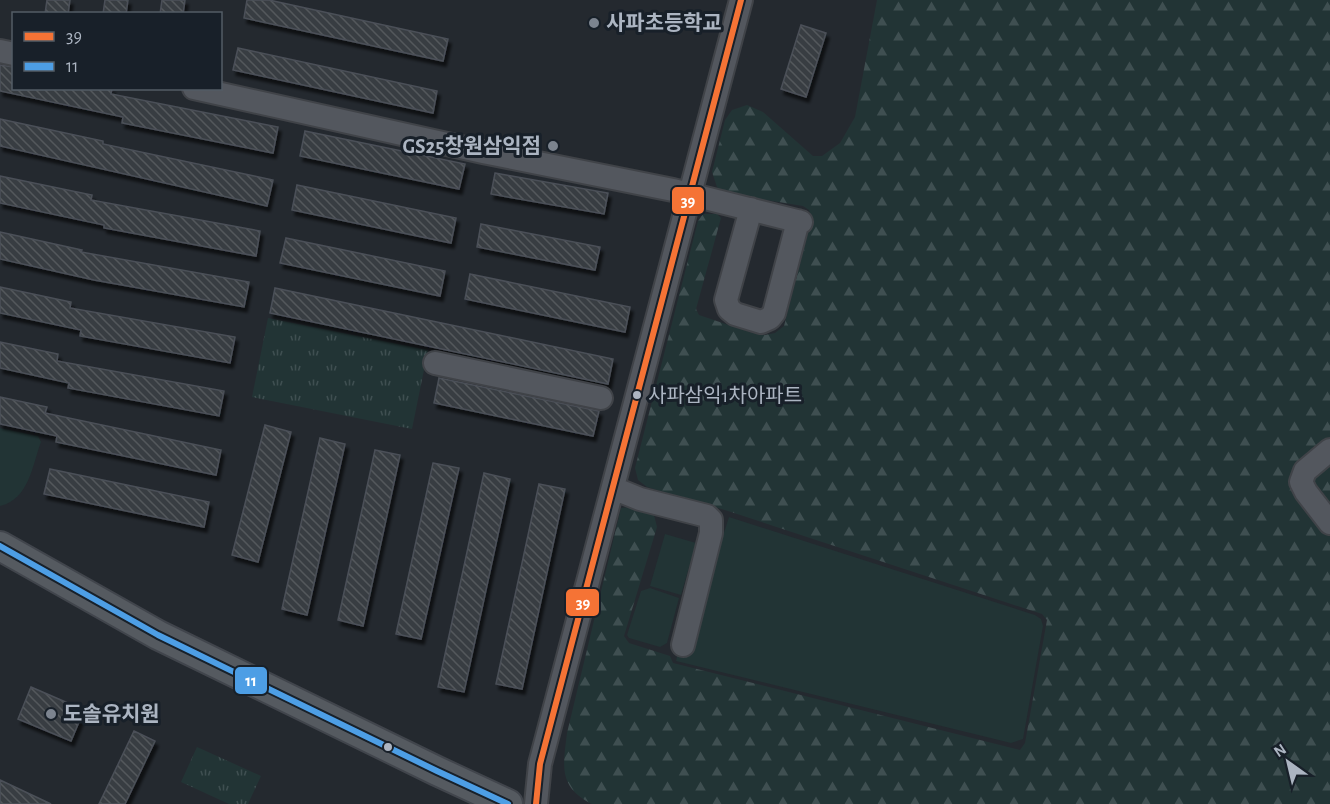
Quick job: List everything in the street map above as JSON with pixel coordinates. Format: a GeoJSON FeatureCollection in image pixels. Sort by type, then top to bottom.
{"type":"FeatureCollection","features":[{"type":"Feature","properties":{"kind":"main road"},"geometry":{"type":"LineString","coordinates":[[0,546],[158,635],[508,804]]}},
{"type":"Feature","properties":{"kind":"street"},"geometry":{"type":"LineString","coordinates":[[536,804],[540,764],[741,0]]}},
{"type":"Feature","properties":{"kind":"street"},"geometry":{"type":"LineString","coordinates":[[203,90],[690,194],[751,209],[799,222],[774,313],[770,318],[761,322],[735,314],[729,309],[726,300],[751,209]]}},
{"type":"Feature","properties":{"kind":"street"},"geometry":{"type":"LineString","coordinates":[[435,363],[601,398]]}},
{"type":"Feature","properties":{"kind":"street"},"geometry":{"type":"LineString","coordinates":[[1330,450],[1305,471],[1301,482],[1306,492],[1330,522]]}},
{"type":"Feature","properties":{"kind":"street"},"geometry":{"type":"LineString","coordinates":[[613,489],[640,499],[707,516],[711,520],[711,533],[683,645]]}},
{"type":"Feature","properties":{"kind":"green space"},"geometry":{"type":"Polygon","coordinates":[[[877,0],[1330,0],[1330,804],[592,804],[573,790],[568,783],[564,765],[567,733],[621,508],[630,507],[654,515],[657,527],[624,636],[629,643],[670,656],[673,663],[1020,750],[1025,743],[1047,620],[1042,614],[728,511],[647,487],[638,480],[635,468],[698,221],[703,214],[717,214],[721,218],[696,309],[699,315],[752,333],[765,335],[775,333],[784,326],[812,218],[809,210],[803,206],[725,193],[717,187],[712,172],[725,120],[732,110],[747,105],[763,112],[813,156],[822,156],[840,143],[855,117],[877,0]]]}},
{"type":"Feature","properties":{"kind":"green space"},"geometry":{"type":"Polygon","coordinates":[[[268,318],[428,350],[412,429],[252,397],[268,318]]]}},
{"type":"Feature","properties":{"kind":"green space"},"geometry":{"type":"Polygon","coordinates":[[[0,428],[38,436],[41,442],[32,471],[23,489],[10,502],[0,506],[0,428]]]}},
{"type":"Feature","properties":{"kind":"green space"},"geometry":{"type":"Polygon","coordinates":[[[729,517],[1035,615],[1041,619],[1043,626],[1023,739],[1011,743],[676,661],[690,599],[702,602],[729,517]]]}},
{"type":"Feature","properties":{"kind":"green space"},"geometry":{"type":"Polygon","coordinates":[[[665,534],[696,543],[681,595],[650,586],[665,534]]]}},
{"type":"Feature","properties":{"kind":"green space"},"geometry":{"type":"Polygon","coordinates":[[[650,588],[679,598],[667,643],[660,647],[629,638],[627,635],[641,591],[650,588]]]}},
{"type":"Feature","properties":{"kind":"green space"},"geometry":{"type":"Polygon","coordinates":[[[197,747],[261,776],[248,804],[229,804],[181,782],[197,747]]]}},
{"type":"Feature","properties":{"kind":"building"},"geometry":{"type":"Polygon","coordinates":[[[47,0],[70,0],[68,12],[45,12],[47,0]]]}},
{"type":"Feature","properties":{"kind":"building"},"geometry":{"type":"Polygon","coordinates":[[[105,0],[128,0],[126,12],[103,12],[105,0]]]}},
{"type":"Feature","properties":{"kind":"building"},"geometry":{"type":"Polygon","coordinates":[[[162,0],[185,0],[183,12],[160,12],[162,0]]]}},
{"type":"Feature","properties":{"kind":"building"},"geometry":{"type":"Polygon","coordinates":[[[247,0],[269,0],[448,39],[443,61],[244,18],[247,0]]]}},
{"type":"Feature","properties":{"kind":"building"},"geometry":{"type":"Polygon","coordinates":[[[801,25],[826,33],[806,97],[781,89],[801,25]]]}},
{"type":"Feature","properties":{"kind":"building"},"geometry":{"type":"Polygon","coordinates":[[[238,48],[437,91],[433,113],[233,70],[238,48]]]}},
{"type":"Feature","properties":{"kind":"building"},"geometry":{"type":"Polygon","coordinates":[[[0,65],[12,67],[12,90],[112,90],[111,94],[278,127],[273,153],[122,123],[123,117],[0,91],[0,65]]]}},
{"type":"Feature","properties":{"kind":"building"},"geometry":{"type":"Polygon","coordinates":[[[0,119],[103,141],[103,144],[273,180],[267,206],[0,146],[0,119]]]}},
{"type":"Feature","properties":{"kind":"building"},"geometry":{"type":"Polygon","coordinates":[[[305,131],[465,164],[459,189],[300,156],[305,131]]]}},
{"type":"Feature","properties":{"kind":"building"},"geometry":{"type":"Polygon","coordinates":[[[495,173],[608,193],[604,214],[491,194],[495,173]]]}},
{"type":"Feature","properties":{"kind":"building"},"geometry":{"type":"Polygon","coordinates":[[[0,176],[92,195],[91,200],[260,231],[256,256],[104,228],[104,225],[0,203],[0,176]]]}},
{"type":"Feature","properties":{"kind":"building"},"geometry":{"type":"Polygon","coordinates":[[[297,185],[456,218],[451,243],[292,210],[297,185]]]}},
{"type":"Feature","properties":{"kind":"building"},"geometry":{"type":"Polygon","coordinates":[[[481,224],[600,247],[595,270],[477,247],[481,224]]]}},
{"type":"Feature","properties":{"kind":"building"},"geometry":{"type":"Polygon","coordinates":[[[0,232],[82,250],[81,252],[249,282],[244,307],[94,280],[0,259],[0,232]]]}},
{"type":"Feature","properties":{"kind":"building"},"geometry":{"type":"Polygon","coordinates":[[[286,238],[445,271],[440,296],[280,263],[286,238]]]}},
{"type":"Feature","properties":{"kind":"building"},"geometry":{"type":"Polygon","coordinates":[[[470,274],[630,307],[625,332],[465,299],[470,274]]]}},
{"type":"Feature","properties":{"kind":"building"},"geometry":{"type":"Polygon","coordinates":[[[0,287],[71,302],[70,308],[235,337],[230,363],[80,336],[81,330],[0,313],[0,287]]]}},
{"type":"Feature","properties":{"kind":"building"},"geometry":{"type":"Polygon","coordinates":[[[275,288],[613,359],[608,384],[270,313],[275,288]]]}},
{"type":"Feature","properties":{"kind":"building"},"geometry":{"type":"Polygon","coordinates":[[[0,342],[58,354],[57,361],[224,391],[219,416],[68,388],[69,383],[0,368],[0,342]]]}},
{"type":"Feature","properties":{"kind":"building"},"geometry":{"type":"Polygon","coordinates":[[[439,378],[599,411],[593,436],[434,403],[439,378]]]}},
{"type":"Feature","properties":{"kind":"building"},"geometry":{"type":"Polygon","coordinates":[[[0,397],[47,407],[45,413],[221,450],[216,475],[56,442],[57,436],[0,424],[0,397]]]}},
{"type":"Feature","properties":{"kind":"building"},"geometry":{"type":"Polygon","coordinates":[[[265,425],[291,432],[258,562],[232,555],[265,425]]]}},
{"type":"Feature","properties":{"kind":"building"},"geometry":{"type":"Polygon","coordinates":[[[320,438],[345,444],[307,615],[282,609],[320,438]]]}},
{"type":"Feature","properties":{"kind":"building"},"geometry":{"type":"Polygon","coordinates":[[[375,450],[400,455],[363,626],[338,620],[375,450]]]}},
{"type":"Feature","properties":{"kind":"building"},"geometry":{"type":"Polygon","coordinates":[[[433,463],[459,468],[421,639],[396,634],[433,463]]]}},
{"type":"Feature","properties":{"kind":"building"},"geometry":{"type":"Polygon","coordinates":[[[50,469],[209,502],[204,527],[44,494],[50,469]]]}},
{"type":"Feature","properties":{"kind":"building"},"geometry":{"type":"Polygon","coordinates":[[[484,473],[510,479],[464,692],[438,687],[484,473]]]}},
{"type":"Feature","properties":{"kind":"building"},"geometry":{"type":"Polygon","coordinates":[[[539,484],[565,489],[522,689],[496,684],[539,484]]]}},
{"type":"Feature","properties":{"kind":"building","name":"도솔유치원"},"geometry":{"type":"Polygon","coordinates":[[[31,687],[84,710],[71,741],[18,719],[31,687]]]}},
{"type":"Feature","properties":{"kind":"building"},"geometry":{"type":"Polygon","coordinates":[[[134,731],[155,741],[125,804],[99,804],[134,731]]]}},
{"type":"Feature","properties":{"kind":"building"},"geometry":{"type":"Polygon","coordinates":[[[0,780],[51,804],[0,804],[0,780]]]}},
{"type":"Feature","properties":{"kind":"transit line","name":"39"},"geometry":{"type":"LineString","coordinates":[[536,804],[540,764],[741,0]]}},
{"type":"Feature","properties":{"kind":"transit line","name":"11"},"geometry":{"type":"LineString","coordinates":[[0,546],[158,635],[508,804]]}},
{"type":"Feature","properties":{"kind":"place","name":"사파초등학교"},"geometry":{"type":"Point","coordinates":[594,23]}},
{"type":"Feature","properties":{"kind":"place","name":"GS25창원삼익점"},"geometry":{"type":"Point","coordinates":[553,146]}},
{"type":"Feature","properties":{"kind":"place","name":"사파삼익1차아파트"},"geometry":{"type":"Point","coordinates":[637,395]}},
{"type":"Feature","properties":{"kind":"place","name":"도솔유치원"},"geometry":{"type":"Point","coordinates":[51,714]}}]}
